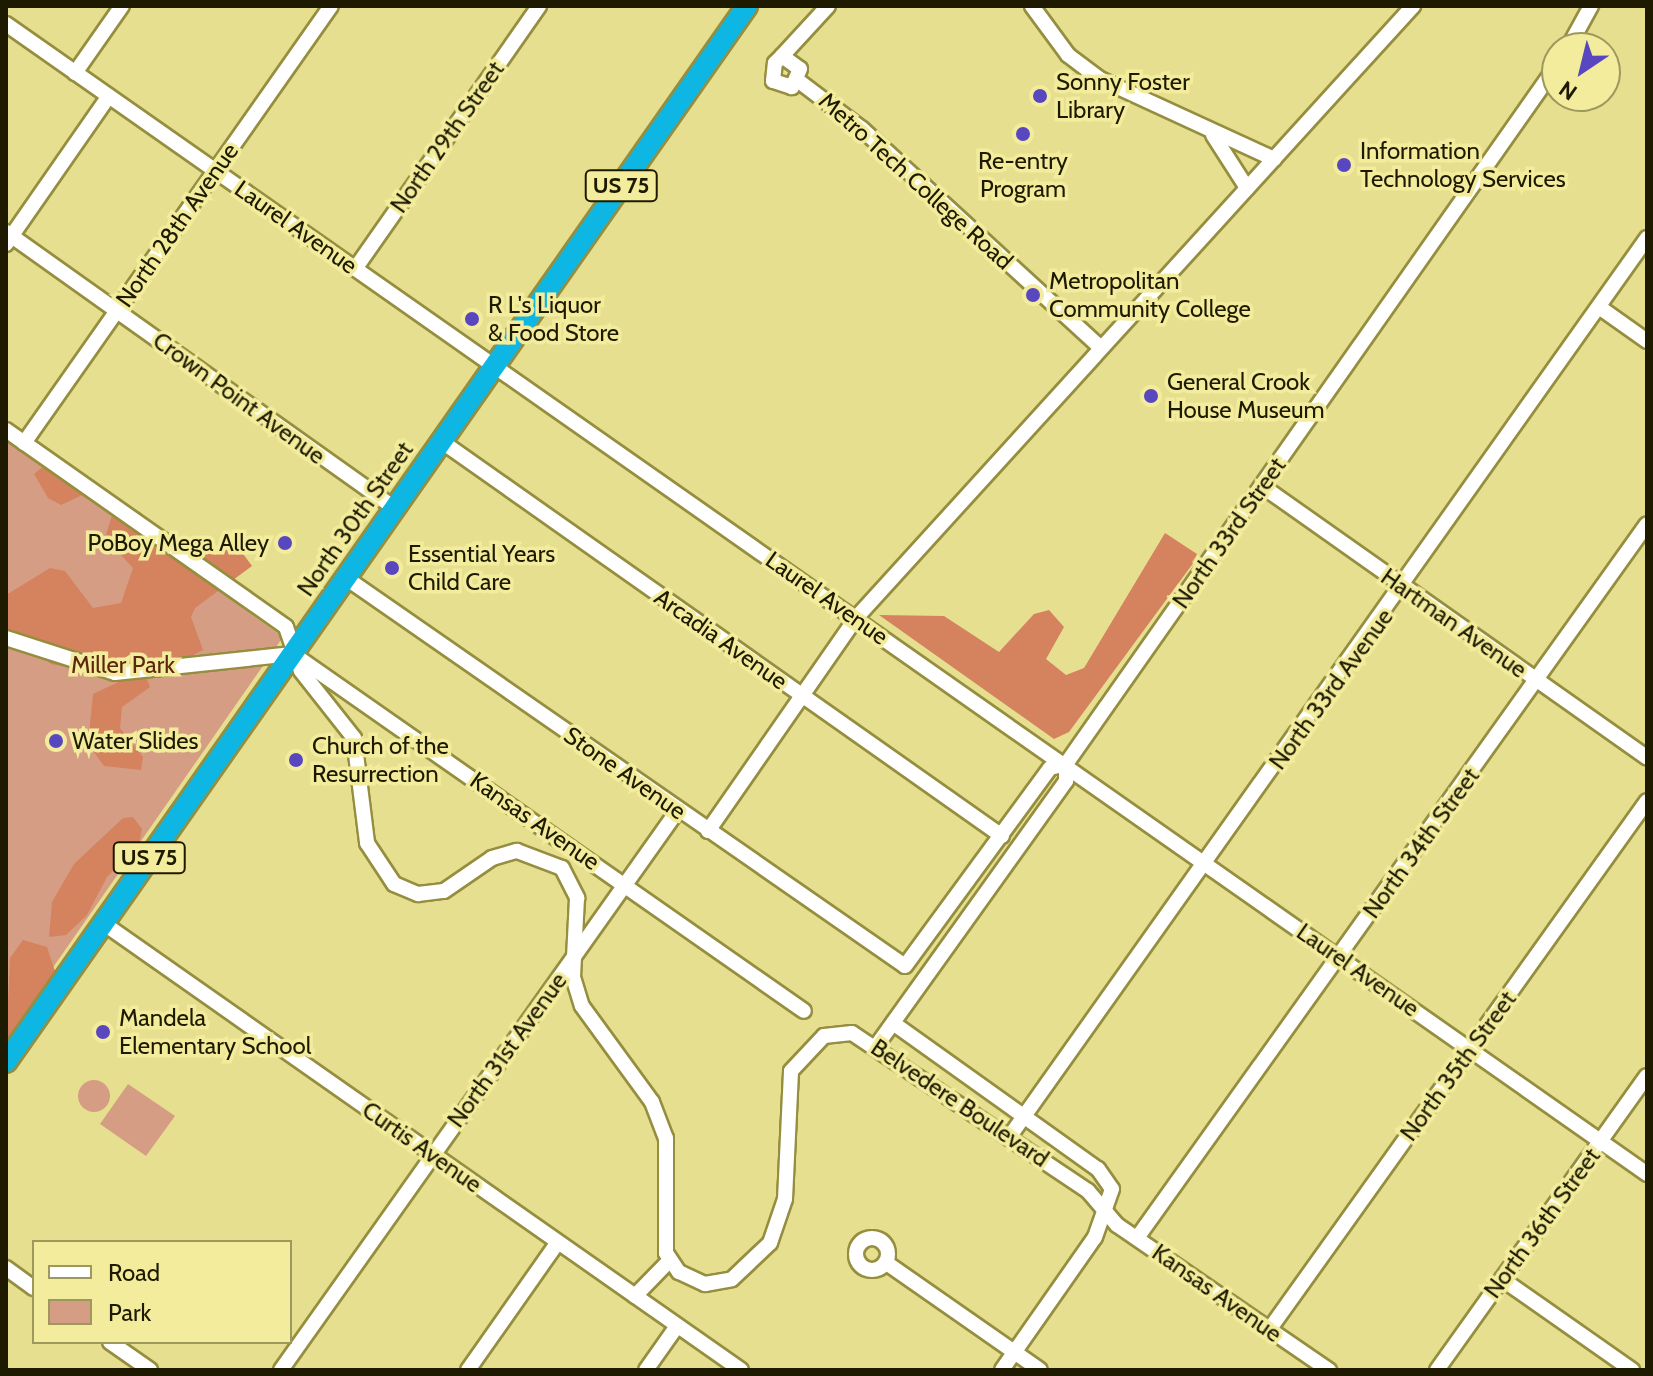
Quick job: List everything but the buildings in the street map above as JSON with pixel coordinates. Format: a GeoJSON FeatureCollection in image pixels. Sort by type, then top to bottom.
{"type":"FeatureCollection","features":[{"type":"Feature","properties":{"kind":"highway","name":"North 30th Street"},"geometry":{"type":"LineString","coordinates":[[6,1062],[747,6]]}},
{"type":"Feature","properties":{"kind":"street"},"geometry":{"type":"LineString","coordinates":[[75,73],[122,6]]}},
{"type":"Feature","properties":{"kind":"street","name":"North 28th Avenue"},"geometry":{"type":"LineString","coordinates":[[24,443],[331,6]]}},
{"type":"Feature","properties":{"kind":"street","name":"North 29th Street"},"geometry":{"type":"LineString","coordinates":[[355,269],[539,6]]}},
{"type":"Feature","properties":{"kind":"street"},"geometry":{"type":"LineString","coordinates":[[782,56],[828,6]]}},
{"type":"Feature","properties":{"kind":"street"},"geometry":{"type":"LineString","coordinates":[[1032,6],[1081,67],[1213,135],[1274,159]]}},
{"type":"Feature","properties":{"kind":"street"},"geometry":{"type":"LineString","coordinates":[[708,831],[856,618],[1413,6]]}},
{"type":"Feature","properties":{"kind":"street"},"geometry":{"type":"LineString","coordinates":[[1577,32],[1591,6]]}},
{"type":"Feature","properties":{"kind":"street","name":"Laurel Avenue"},"geometry":{"type":"LineString","coordinates":[[6,24],[1647,1174]]}},
{"type":"Feature","properties":{"kind":"street","name":"Metro Tech College Road"},"geometry":{"type":"LineString","coordinates":[[800,82],[782,89],[773,81],[782,56],[800,69],[800,82],[1101,348]]}},
{"type":"Feature","properties":{"kind":"street","name":"North 33rd Street"},"geometry":{"type":"LineString","coordinates":[[877,1045],[1066,781],[1066,764],[1541,88]]}},
{"type":"Feature","properties":{"kind":"street"},"geometry":{"type":"LineString","coordinates":[[8,237],[109,96]]}},
{"type":"Feature","properties":{"kind":"street"},"geometry":{"type":"LineString","coordinates":[[1213,135],[1247,188]]}},
{"type":"Feature","properties":{"kind":"street","name":"Crown Point Avenue"},"geometry":{"type":"LineString","coordinates":[[8,237],[117,310],[394,508]]}},
{"type":"Feature","properties":{"kind":"street","name":"North 33rd Avenue"},"geometry":{"type":"LineString","coordinates":[[1010,1136],[1404,587],[1647,238]]}},
{"type":"Feature","properties":{"kind":"street"},"geometry":{"type":"LineString","coordinates":[[1599,307],[1647,341]]}},
{"type":"Feature","properties":{"kind":"street","name":"Kansas Avenue"},"geometry":{"type":"LineString","coordinates":[[6,430],[280,622],[292,654],[804,1011]]}},
{"type":"Feature","properties":{"kind":"street","name":"Arcadia Avenue"},"geometry":{"type":"LineString","coordinates":[[441,441],[1002,836]]}},
{"type":"Feature","properties":{"kind":"street","name":"Hartman Avenue"},"geometry":{"type":"LineString","coordinates":[[1262,486],[1647,758]]}},
{"type":"Feature","properties":{"kind":"street","name":"North 34th Street"},"geometry":{"type":"LineString","coordinates":[[1137,1238],[1538,681],[1647,524]]}},
{"type":"Feature","properties":{"kind":"street","name":"Stone Avenue"},"geometry":{"type":"LineString","coordinates":[[346,578],[905,966]]}},
{"type":"Feature","properties":{"kind":"street"},"geometry":{"type":"LineString","coordinates":[[6,638],[115,673],[292,654],[354,738],[367,843],[384,875],[405,890],[433,894],[505,853],[548,857],[575,888],[574,985],[587,1019],[652,1102],[666,1138],[669,1261],[635,1296]]}},
{"type":"Feature","properties":{"kind":"street","name":"North 33rd Street"},"geometry":{"type":"LineString","coordinates":[[905,966],[1050,768],[1066,764]]}},
{"type":"Feature","properties":{"kind":"street","name":"North 35th Street"},"geometry":{"type":"LineString","coordinates":[[1269,1330],[1647,801]]}},
{"type":"Feature","properties":{"kind":"street","name":"North 31st Avenue"},"geometry":{"type":"LineString","coordinates":[[281,1370],[678,810]]}},
{"type":"Feature","properties":{"kind":"street","name":"Curtis Avenue"},"geometry":{"type":"LineString","coordinates":[[103,923],[741,1370]]}},
{"type":"Feature","properties":{"kind":"street"},"geometry":{"type":"LineString","coordinates":[[893,1023],[1098,1169],[1112,1189],[1107,1214],[1002,1370]]}},
{"type":"Feature","properties":{"kind":"street","name":"Belvedere Boulevard"},"geometry":{"type":"LineString","coordinates":[[669,1261],[705,1284],[740,1276],[757,1261],[785,1199],[791,1071],[824,1036],[852,1033],[877,1045],[1088,1191],[1107,1214]]}},
{"type":"Feature","properties":{"kind":"street","name":"North 36th Street"},"geometry":{"type":"LineString","coordinates":[[1437,1370],[1647,1076]]}},
{"type":"Feature","properties":{"kind":"street","name":"Kansas Avenue"},"geometry":{"type":"LineString","coordinates":[[1107,1214],[1329,1370]]}},
{"type":"Feature","properties":{"kind":"street"},"geometry":{"type":"LineString","coordinates":[[468,1370],[558,1242]]}},
{"type":"Feature","properties":{"kind":"street"},"geometry":{"type":"LineString","coordinates":[[888,1264],[1040,1370]]}},
{"type":"Feature","properties":{"kind":"street"},"geometry":{"type":"LineString","coordinates":[[6,1268],[32,1287]]}},
{"type":"Feature","properties":{"kind":"street"},"geometry":{"type":"LineString","coordinates":[[1502,1279],[1632,1370]]}},
{"type":"Feature","properties":{"kind":"street"},"geometry":{"type":"LineString","coordinates":[[646,1370],[677,1326]]}},
{"type":"Feature","properties":{"kind":"street"},"geometry":{"type":"LineString","coordinates":[[113,1344],[150,1370]]}},
{"type":"Feature","properties":{"kind":"green space","name":"Miller Park"},"geometry":{"type":"Polygon","coordinates":[[[6,438],[283,637],[6,1035],[6,438]]]}},
{"type":"Feature","properties":{"kind":"green space"},"geometry":{"type":"Polygon","coordinates":[[[45,465],[85,490],[82,495],[61,505],[48,498],[34,474],[45,465]]]}},
{"type":"Feature","properties":{"kind":"green space"},"geometry":{"type":"Polygon","coordinates":[[[125,508],[140,512],[180,553],[201,542],[244,555],[252,566],[195,608],[191,617],[203,650],[147,679],[150,687],[122,707],[120,728],[143,757],[141,770],[104,766],[88,744],[93,694],[127,678],[51,664],[6,629],[6,595],[50,568],[65,571],[93,608],[121,603],[133,568],[105,538],[113,512],[125,508]]]}},
{"type":"Feature","properties":{"kind":"green space"},"geometry":{"type":"Polygon","coordinates":[[[1165,533],[1197,554],[1194,562],[1069,732],[1054,739],[879,615],[944,616],[999,652],[1034,614],[1049,610],[1064,627],[1046,659],[1066,675],[1084,668],[1165,533]]]}},
{"type":"Feature","properties":{"kind":"green space"},"geometry":{"type":"Polygon","coordinates":[[[133,817],[142,829],[139,844],[107,877],[87,915],[66,935],[49,937],[52,902],[74,864],[123,818],[133,817]]]}},
{"type":"Feature","properties":{"kind":"green space"},"geometry":{"type":"Polygon","coordinates":[[[23,940],[47,947],[55,971],[6,1053],[10,958],[23,940]]]}},
{"type":"Feature","properties":{"kind":"green space"},"geometry":{"type":"Polygon","coordinates":[[[94,1080],[105,1085],[110,1096],[105,1107],[94,1112],[83,1107],[78,1096],[83,1085],[94,1080]]]}},
{"type":"Feature","properties":{"kind":"green space"},"geometry":{"type":"Polygon","coordinates":[[[128,1084],[175,1116],[146,1156],[100,1124],[128,1084]]]}},
{"type":"Feature","properties":{"kind":"place","name":"Sonny Foster Library"},"geometry":{"type":"Point","coordinates":[1040,96]}},
{"type":"Feature","properties":{"kind":"place","name":"Re-entry Program"},"geometry":{"type":"Point","coordinates":[1023,134]}},
{"type":"Feature","properties":{"kind":"place","name":"Information Technology Services"},"geometry":{"type":"Point","coordinates":[1344,165]}},
{"type":"Feature","properties":{"kind":"place","name":"Metropolitan Community College"},"geometry":{"type":"Point","coordinates":[1033,295]}},
{"type":"Feature","properties":{"kind":"place","name":"R L's Liquor & Food Store"},"geometry":{"type":"Point","coordinates":[472,319]}},
{"type":"Feature","properties":{"kind":"place","name":"General Crook House Museum"},"geometry":{"type":"Point","coordinates":[1151,396]}},
{"type":"Feature","properties":{"kind":"place","name":"PoBoy Mega Alley"},"geometry":{"type":"Point","coordinates":[285,543]}},
{"type":"Feature","properties":{"kind":"place","name":"Essential Years Child Care"},"geometry":{"type":"Point","coordinates":[392,568]}},
{"type":"Feature","properties":{"kind":"place","name":"Water Slides"},"geometry":{"type":"Point","coordinates":[56,741]}},
{"type":"Feature","properties":{"kind":"place","name":"Church of the Resurrection"},"geometry":{"type":"Point","coordinates":[296,760]}},
{"type":"Feature","properties":{"kind":"place","name":"Mandela Elementary School"},"geometry":{"type":"Point","coordinates":[103,1032]}}]}
